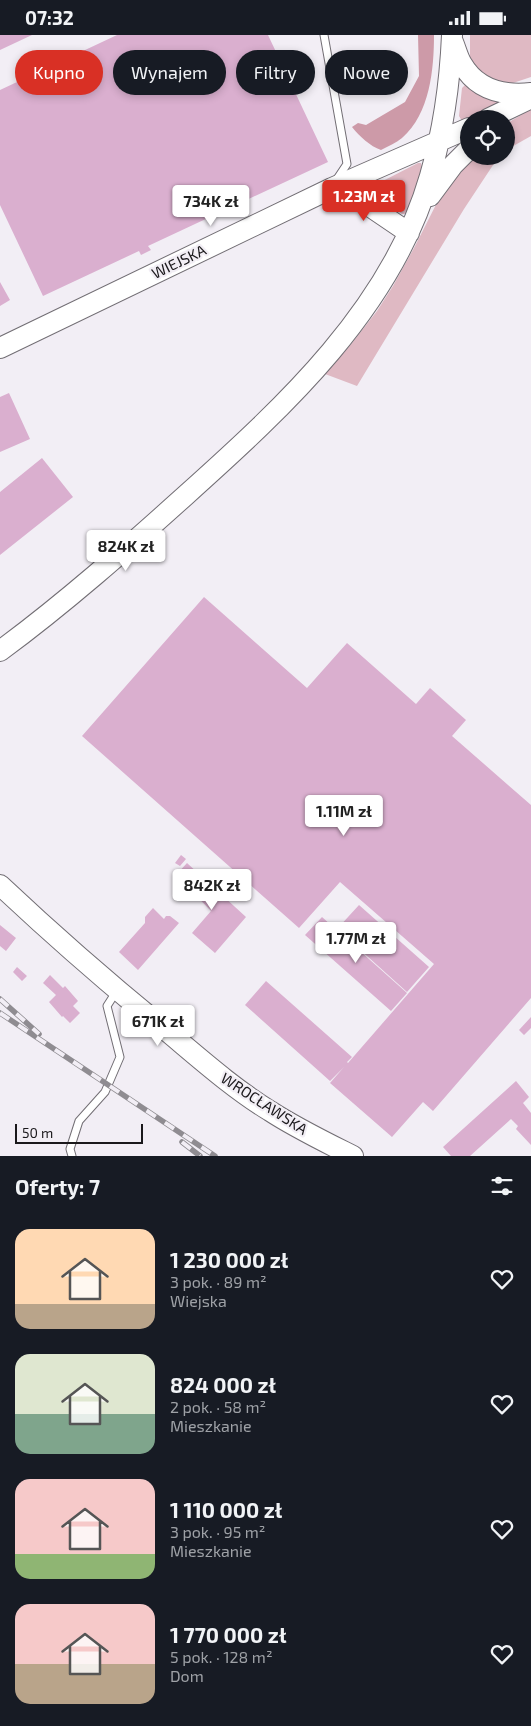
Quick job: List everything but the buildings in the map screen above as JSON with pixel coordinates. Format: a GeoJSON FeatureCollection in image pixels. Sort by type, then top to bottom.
{"type":"FeatureCollection","features":[{"type":"Feature","properties":{"kind":"street"},"geometry":{"type":"LineString","coordinates":[[452,37],[462,64],[476,80],[489,89],[501,93],[531,93]]}},
{"type":"Feature","properties":{"kind":"street"},"geometry":{"type":"LineString","coordinates":[[0,651],[41,620],[128,547],[225,460],[293,393],[344,337],[392,266],[412,225],[430,177],[439,142],[446,99],[452,37]]}},
{"type":"Feature","properties":{"kind":"street"},"geometry":{"type":"LineString","coordinates":[[508,110],[531,100]]}},
{"type":"Feature","properties":{"kind":"street"},"geometry":{"type":"LineString","coordinates":[[515,112],[531,100]]}},
{"type":"Feature","properties":{"kind":"street","name":"WIEJSKA"},"geometry":{"type":"LineString","coordinates":[[0,348],[332,188],[460,132]]}},
{"type":"Feature","properties":{"kind":"street"},"geometry":{"type":"LineString","coordinates":[[412,225],[453,165],[460,158]]}},
{"type":"Feature","properties":{"kind":"street"},"geometry":{"type":"LineString","coordinates":[[332,188],[353,195],[412,225]]}},
{"type":"Feature","properties":{"kind":"street","name":"WROCŁAWSKA"},"geometry":{"type":"LineString","coordinates":[[0,885],[117,990],[207,1065],[269,1111],[353,1156]]}},
{"type":"Feature","properties":{"kind":"lane"},"geometry":{"type":"LineString","coordinates":[[324,35],[347,164],[332,188]]}},
{"type":"Feature","properties":{"kind":"lane"},"geometry":{"type":"LineString","coordinates":[[72,1156],[70,1149],[79,1121],[105,1092],[120,1057],[107,1006],[117,990]]}},
{"type":"Feature","properties":{"kind":"shaded area"},"geometry":{"type":"Polygon","coordinates":[[[418,35],[434,35],[431,76],[424,104],[419,117],[402,138],[381,150],[365,141],[352,127],[358,123],[366,125],[405,102],[419,76],[418,35]]]}},
{"type":"Feature","properties":{"kind":"shaded area"},"geometry":{"type":"Polygon","coordinates":[[[470,35],[531,35],[531,77],[510,84],[489,79],[478,70],[470,57],[470,35]]]}},
{"type":"Feature","properties":{"kind":"shaded area"},"geometry":{"type":"Polygon","coordinates":[[[465,85],[499,101],[500,104],[491,110],[460,110],[460,118],[459,116],[462,88],[465,85]]]}},
{"type":"Feature","properties":{"kind":"shaded area"},"geometry":{"type":"Polygon","coordinates":[[[531,109],[531,136],[515,145],[515,119],[531,109]]]}},
{"type":"Feature","properties":{"kind":"shaded area"},"geometry":{"type":"Polygon","coordinates":[[[421,163],[422,167],[408,212],[402,214],[374,192],[373,186],[421,163]]]}},
{"type":"Feature","properties":{"kind":"shaded area"},"geometry":{"type":"Polygon","coordinates":[[[462,165],[493,165],[464,209],[357,386],[325,374],[377,311],[393,286],[447,183],[462,165]]]}},
{"type":"Feature","properties":{"kind":"railway"},"geometry":{"type":"LineString","coordinates":[[0,999],[39,1034]]}},
{"type":"Feature","properties":{"kind":"railway"},"geometry":{"type":"LineString","coordinates":[[0,1013],[215,1156]]}},
{"type":"Feature","properties":{"kind":"railway"},"geometry":{"type":"LineString","coordinates":[[182,1142],[200,1156]]}}]}
